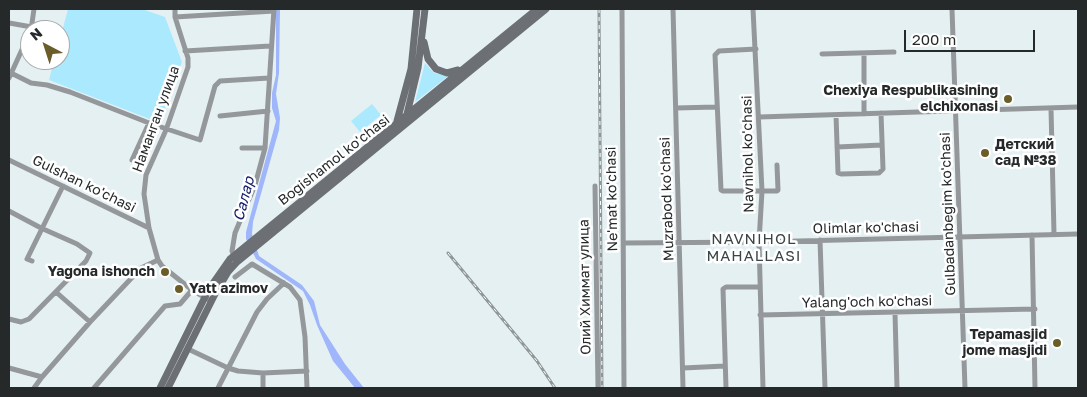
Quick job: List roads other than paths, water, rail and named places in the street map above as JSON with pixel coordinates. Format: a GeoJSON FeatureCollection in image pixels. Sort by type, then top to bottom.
{"type":"FeatureCollection","features":[{"type":"Feature","properties":{"kind":"main road"},"geometry":{"type":"LineString","coordinates":[[401,123],[411,69],[417,9]]}},
{"type":"Feature","properties":{"kind":"main road"},"geometry":{"type":"LineString","coordinates":[[408,114],[418,68],[425,9]]}},
{"type":"Feature","properties":{"kind":"main road"},"geometry":{"type":"LineString","coordinates":[[401,123],[408,114],[426,103],[465,67],[537,9]]}},
{"type":"Feature","properties":{"kind":"main road"},"geometry":{"type":"LineString","coordinates":[[401,123],[546,9]]}},
{"type":"Feature","properties":{"kind":"main road"},"geometry":{"type":"LineString","coordinates":[[423,37],[428,59],[437,70],[449,73],[465,67]]}},
{"type":"Feature","properties":{"kind":"main road","name":"Bogishamol ko'chasi"},"geometry":{"type":"LineString","coordinates":[[168,388],[188,350],[218,273],[401,123]]}},
{"type":"Feature","properties":{"kind":"main road","name":"Bogishamol ko'chasi"},"geometry":{"type":"LineString","coordinates":[[160,388],[208,299]]}},
{"type":"Feature","properties":{"kind":"street","name":"Наманган улица"},"geometry":{"type":"LineString","coordinates":[[158,260],[149,228],[144,184],[166,130],[188,67],[175,16],[175,9]]}},
{"type":"Feature","properties":{"kind":"street","name":"Ne'mat ko'chasi"},"geometry":{"type":"LineString","coordinates":[[622,9],[624,388]]}},
{"type":"Feature","properties":{"kind":"street","name":"Muzrabod ko'chasi"},"geometry":{"type":"LineString","coordinates":[[673,9],[683,388]]}},
{"type":"Feature","properties":{"kind":"street","name":"Navnihol ko'chasi"},"geometry":{"type":"LineString","coordinates":[[753,9],[762,191],[759,242],[763,388]]}},
{"type":"Feature","properties":{"kind":"street","name":"Gulbadanbegim ko'chasi"},"geometry":{"type":"LineString","coordinates":[[952,9],[965,388]]}},
{"type":"Feature","properties":{"kind":"street"},"geometry":{"type":"LineString","coordinates":[[175,16],[274,10],[264,148],[255,185],[232,244],[235,259]]}},
{"type":"Feature","properties":{"kind":"street"},"geometry":{"type":"LineString","coordinates":[[185,51],[270,46]]}},
{"type":"Feature","properties":{"kind":"street"},"geometry":{"type":"LineString","coordinates":[[756,49],[717,52],[715,55],[721,190],[723,192],[778,190],[777,165]]}},
{"type":"Feature","properties":{"kind":"street"},"geometry":{"type":"LineString","coordinates":[[822,54],[894,52]]}},
{"type":"Feature","properties":{"kind":"street"},"geometry":{"type":"LineString","coordinates":[[20,53],[10,74],[32,83],[47,85],[70,92],[166,130],[200,140],[216,86],[220,81],[269,78]]}},
{"type":"Feature","properties":{"kind":"street"},"geometry":{"type":"LineString","coordinates":[[864,53],[864,114]]}},
{"type":"Feature","properties":{"kind":"street"},"geometry":{"type":"LineString","coordinates":[[676,108],[716,107]]}},
{"type":"Feature","properties":{"kind":"street"},"geometry":{"type":"LineString","coordinates":[[759,117],[1078,107]]}},
{"type":"Feature","properties":{"kind":"street"},"geometry":{"type":"LineString","coordinates":[[1051,108],[1054,234]]}},
{"type":"Feature","properties":{"kind":"street"},"geometry":{"type":"LineString","coordinates":[[220,116],[268,111]]}},
{"type":"Feature","properties":{"kind":"street"},"geometry":{"type":"LineString","coordinates":[[836,115],[838,173],[879,173],[883,169],[881,113]]}},
{"type":"Feature","properties":{"kind":"street"},"geometry":{"type":"LineString","coordinates":[[132,160],[149,123]]}},
{"type":"Feature","properties":{"kind":"street"},"geometry":{"type":"LineString","coordinates":[[837,147],[882,145]]}},
{"type":"Feature","properties":{"kind":"street"},"geometry":{"type":"LineString","coordinates":[[242,148],[264,148]]}},
{"type":"Feature","properties":{"kind":"street","name":"Gulshan ko'chasi"},"geometry":{"type":"LineString","coordinates":[[9,160],[149,228]]}},
{"type":"Feature","properties":{"kind":"street"},"geometry":{"type":"LineString","coordinates":[[32,261],[27,259],[63,186]]}},
{"type":"Feature","properties":{"kind":"street","name":"Олий Химмат улица"},"geometry":{"type":"LineString","coordinates":[[595,186],[598,388]]}},
{"type":"Feature","properties":{"kind":"street"},"geometry":{"type":"LineString","coordinates":[[9,211],[77,244],[90,253],[86,261],[25,321],[9,319]]}},
{"type":"Feature","properties":{"kind":"street","name":"Olimlar ko'chasi"},"geometry":{"type":"LineString","coordinates":[[624,243],[759,242],[1078,234]]}},
{"type":"Feature","properties":{"kind":"street"},"geometry":{"type":"LineString","coordinates":[[1032,235],[1035,310],[1035,388]]}},
{"type":"Feature","properties":{"kind":"street"},"geometry":{"type":"LineString","coordinates":[[820,240],[825,388]]}},
{"type":"Feature","properties":{"kind":"street"},"geometry":{"type":"LineString","coordinates":[[34,388],[42,376],[90,322],[141,268],[158,260],[162,266],[192,290],[208,299]]}},
{"type":"Feature","properties":{"kind":"street"},"geometry":{"type":"LineString","coordinates":[[234,277],[252,264],[290,287],[300,300],[305,337],[307,388]]}},
{"type":"Feature","properties":{"kind":"street"},"geometry":{"type":"LineString","coordinates":[[218,388],[257,312],[267,299],[284,283]]}},
{"type":"Feature","properties":{"kind":"street"},"geometry":{"type":"LineString","coordinates":[[726,388],[723,289],[726,286],[760,287]]}},
{"type":"Feature","properties":{"kind":"street"},"geometry":{"type":"LineString","coordinates":[[94,388],[166,306],[180,304],[192,290]]}},
{"type":"Feature","properties":{"kind":"street"},"geometry":{"type":"LineString","coordinates":[[56,292],[90,322]]}},
{"type":"Feature","properties":{"kind":"street","name":"Yalang'och ko'chasi"},"geometry":{"type":"LineString","coordinates":[[760,315],[1035,310]]}},
{"type":"Feature","properties":{"kind":"street"},"geometry":{"type":"LineString","coordinates":[[895,313],[897,388]]}},
{"type":"Feature","properties":{"kind":"street"},"geometry":{"type":"LineString","coordinates":[[188,350],[238,371],[263,373],[307,372]]}},
{"type":"Feature","properties":{"kind":"street"},"geometry":{"type":"LineString","coordinates":[[683,368],[726,366]]}},
{"type":"Feature","properties":{"kind":"street"},"geometry":{"type":"LineString","coordinates":[[9,368],[42,376]]}},
{"type":"Feature","properties":{"kind":"street"},"geometry":{"type":"LineString","coordinates":[[263,373],[263,388]]}},
{"type":"Feature","properties":{"kind":"water","name":"Салар"},"geometry":{"type":"Polygon","coordinates":[[[276,9],[280,9],[279,73],[276,94],[280,118],[279,130],[253,222],[252,234],[259,256],[302,285],[314,301],[320,325],[345,364],[364,388],[355,388],[333,361],[303,291],[256,259],[246,239],[246,232],[276,121],[272,108],[272,93],[276,75],[276,9]]]}},
{"type":"Feature","properties":{"kind":"railway"},"geometry":{"type":"LineString","coordinates":[[599,9],[602,388]]}},
{"type":"Feature","properties":{"kind":"railway"},"geometry":{"type":"LineString","coordinates":[[448,253],[537,361],[555,388]]}},
{"type":"Feature","properties":{"kind":"place","name":"Chexiya Respublikasining elchixonasi"},"geometry":{"type":"Point","coordinates":[1008,99]}},
{"type":"Feature","properties":{"kind":"place","name":"Детский сад №38"},"geometry":{"type":"Point","coordinates":[985,153]}},
{"type":"Feature","properties":{"kind":"place","name":"Yagona ishonch"},"geometry":{"type":"Point","coordinates":[165,272]}},
{"type":"Feature","properties":{"kind":"place","name":"Yatt azimov"},"geometry":{"type":"Point","coordinates":[179,289]}},
{"type":"Feature","properties":{"kind":"place","name":"Tepamasjid jome masjidi"},"geometry":{"type":"Point","coordinates":[1057,343]}},
{"type":"Feature","properties":{"kind":"district","name":"NAVNIHOL MAHALLASI"},"geometry":{"type":"Point","coordinates":[754,248]}}]}
